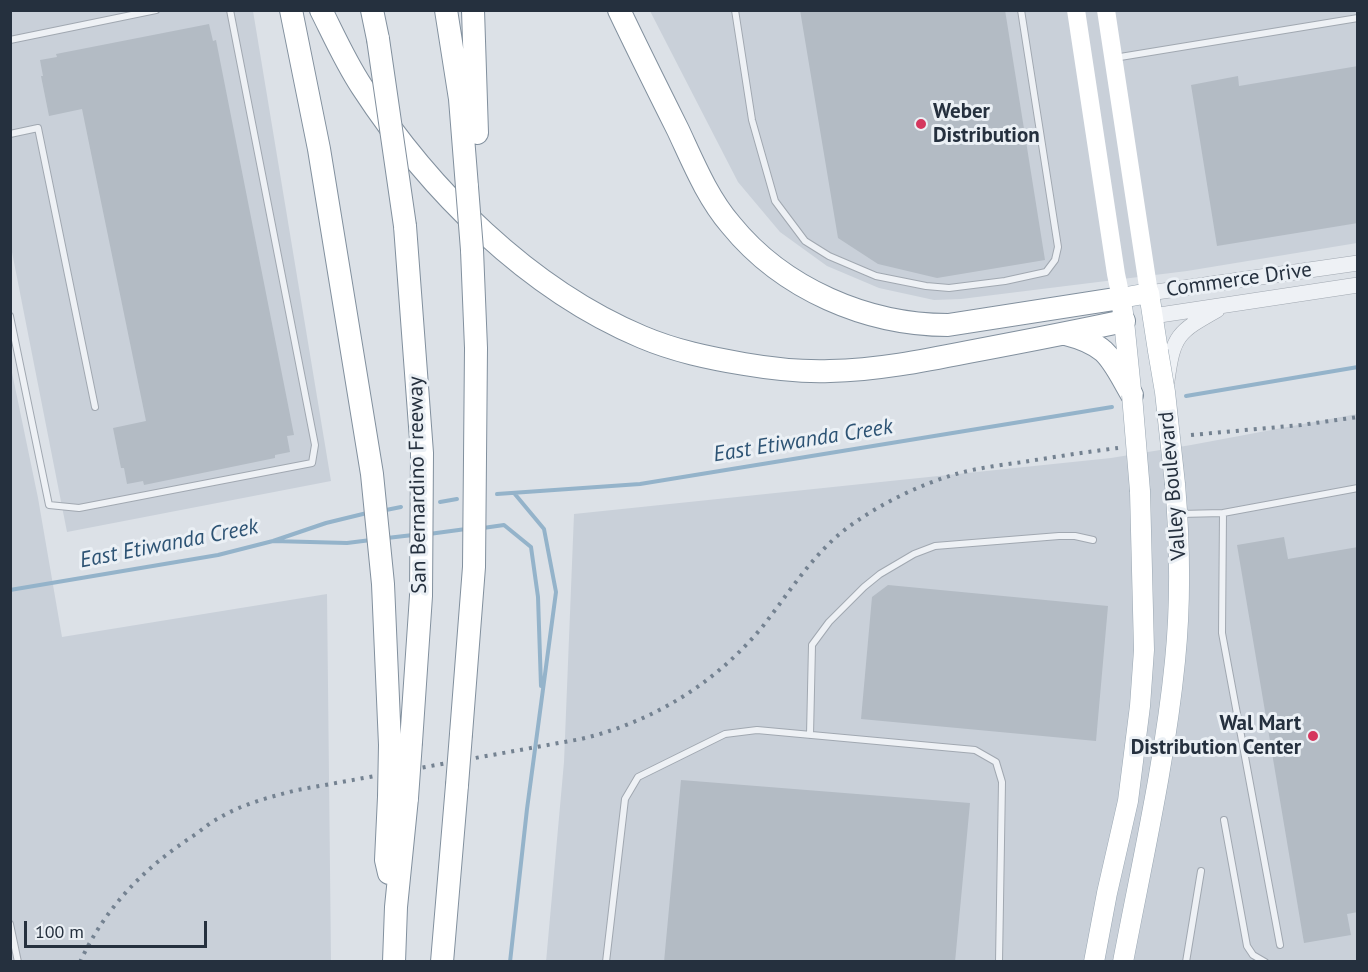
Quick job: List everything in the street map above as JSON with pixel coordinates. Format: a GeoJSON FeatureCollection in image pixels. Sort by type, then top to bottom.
{"type":"FeatureCollection","features":[{"type":"Feature","properties":{"kind":"highway"},"geometry":{"type":"LineString","coordinates":[[291,10],[319,149],[372,474],[400,743]]}},
{"type":"Feature","properties":{"kind":"highway"},"geometry":{"type":"LineString","coordinates":[[321,10],[345,59],[368,95],[421,166],[452,199],[526,270],[586,309],[642,337],[687,353],[723,361],[766,368],[830,372],[906,364],[1124,321]]}},
{"type":"Feature","properties":{"kind":"highway","name":"San Bernardino Freeway"},"geometry":{"type":"LineString","coordinates":[[372,10],[405,226],[422,453],[421,596],[400,743],[394,962]]}},
{"type":"Feature","properties":{"kind":"highway"},"geometry":{"type":"LineString","coordinates":[[442,962],[474,567],[476,441],[476,348],[472,250],[460,99],[446,10]]}},
{"type":"Feature","properties":{"kind":"highway"},"geometry":{"type":"LineString","coordinates":[[467,187],[477,132],[473,10]]}},
{"type":"Feature","properties":{"kind":"highway"},"geometry":{"type":"LineString","coordinates":[[619,10],[708,193],[731,225],[761,257],[806,287],[827,299],[882,318],[924,325],[948,325],[1121,298]]}},
{"type":"Feature","properties":{"kind":"highway"},"geometry":{"type":"LineString","coordinates":[[1065,334],[1084,339],[1119,357],[1132,395]]}},
{"type":"Feature","properties":{"kind":"main road"},"geometry":{"type":"LineString","coordinates":[[1076,10],[1124,321],[1119,357]]}},
{"type":"Feature","properties":{"kind":"main road","name":"Valley Boulevard"},"geometry":{"type":"LineString","coordinates":[[1106,10],[1149,293],[1153,316],[1165,350],[1165,393],[1178,514],[1180,566],[1175,659],[1168,719],[1154,806],[1123,962]]}},
{"type":"Feature","properties":{"kind":"main road","name":"Commerce Drive"},"geometry":{"type":"LineString","coordinates":[[1121,298],[1149,293]]}},
{"type":"Feature","properties":{"kind":"main road","name":"Commerce Drive"},"geometry":{"type":"LineString","coordinates":[[1124,321],[1153,316]]}},
{"type":"Feature","properties":{"kind":"main road","name":"Valley Boulevard"},"geometry":{"type":"LineString","coordinates":[[1094,962],[1128,801],[1140,706],[1144,650],[1140,491],[1132,395]]}},
{"type":"Feature","properties":{"kind":"street","name":"Commerce Drive"},"geometry":{"type":"LineString","coordinates":[[1149,293],[1358,263]]}},
{"type":"Feature","properties":{"kind":"street","name":"Commerce Drive"},"geometry":{"type":"LineString","coordinates":[[1153,316],[1358,285]]}},
{"type":"Feature","properties":{"kind":"street"},"geometry":{"type":"LineString","coordinates":[[1165,350],[1189,326],[1225,306]]}},
{"type":"Feature","properties":{"kind":"lane"},"geometry":{"type":"LineString","coordinates":[[10,40],[156,10]]}},
{"type":"Feature","properties":{"kind":"lane"},"geometry":{"type":"LineString","coordinates":[[10,316],[49,505],[79,508],[312,463],[315,445],[230,10]]}},
{"type":"Feature","properties":{"kind":"lane"},"geometry":{"type":"LineString","coordinates":[[735,10],[752,120],[775,201],[806,241],[829,256],[876,276],[949,288],[1005,281],[1046,272],[1055,260],[1058,247],[1021,10]]}},
{"type":"Feature","properties":{"kind":"lane"},"geometry":{"type":"LineString","coordinates":[[1113,58],[1358,18]]}},
{"type":"Feature","properties":{"kind":"lane"},"geometry":{"type":"LineString","coordinates":[[10,134],[38,128],[95,407]]}},
{"type":"Feature","properties":{"kind":"lane"},"geometry":{"type":"LineString","coordinates":[[1178,514],[1223,513],[1358,488]]}},
{"type":"Feature","properties":{"kind":"lane"},"geometry":{"type":"LineString","coordinates":[[1223,513],[1221,633],[1280,945]]}},
{"type":"Feature","properties":{"kind":"lane"},"geometry":{"type":"LineString","coordinates":[[810,735],[812,645],[829,622],[880,574],[914,554],[935,546],[1059,536],[1075,536],[1093,540]]}},
{"type":"Feature","properties":{"kind":"lane"},"geometry":{"type":"LineString","coordinates":[[606,962],[626,798],[638,777],[724,734],[757,730],[975,750],[996,762],[1002,782],[999,962]]}},
{"type":"Feature","properties":{"kind":"lane"},"geometry":{"type":"LineString","coordinates":[[1224,820],[1247,946],[1253,955],[1265,962]]}},
{"type":"Feature","properties":{"kind":"lane"},"geometry":{"type":"LineString","coordinates":[[1186,962],[1201,871]]}},
{"type":"Feature","properties":{"kind":"lane"},"geometry":{"type":"LineString","coordinates":[[10,924],[18,962]]}},
{"type":"Feature","properties":{"kind":"lane"},"geometry":{"type":"LineString","coordinates":[[1248,962],[1253,955]]}},
{"type":"Feature","properties":{"kind":"shaded area"},"geometry":{"type":"Polygon","coordinates":[[[10,11],[253,11],[331,481],[67,532],[11,247],[10,11]]]}},
{"type":"Feature","properties":{"kind":"shaded area"},"geometry":{"type":"Polygon","coordinates":[[[650,11],[1357,11],[1357,243],[1187,271],[961,299],[934,300],[879,288],[827,266],[780,232],[738,182],[650,11]]]}},
{"type":"Feature","properties":{"kind":"shaded area"},"geometry":{"type":"Polygon","coordinates":[[[10,363],[38,498],[62,637],[327,594],[331,961],[11,961],[10,363]]]}},
{"type":"Feature","properties":{"kind":"shaded area"},"geometry":{"type":"Polygon","coordinates":[[[1357,414],[1357,961],[546,962],[564,762],[574,514],[1111,458],[1357,414]]]}},
{"type":"Feature","properties":{"kind":"building","name":"Weber Distribution"},"geometry":{"type":"Polygon","coordinates":[[[800,10],[1005,10],[1045,260],[937,278],[878,264],[838,238],[800,10]]]}},
{"type":"Feature","properties":{"kind":"building"},"geometry":{"type":"Polygon","coordinates":[[[209,24],[213,41],[216,40],[294,435],[287,436],[290,452],[275,455],[275,458],[144,485],[143,481],[127,484],[124,468],[121,468],[113,428],[146,421],[82,109],[49,116],[40,60],[57,57],[56,54],[209,24]]]}},
{"type":"Feature","properties":{"kind":"building"},"geometry":{"type":"Polygon","coordinates":[[[1358,66],[1358,223],[1217,246],[1191,85],[1238,76],[1239,86],[1358,66]]]}},
{"type":"Feature","properties":{"kind":"building","name":"Wal Mart Distribution Center"},"geometry":{"type":"Polygon","coordinates":[[[1284,537],[1288,559],[1358,547],[1358,912],[1347,914],[1351,935],[1304,943],[1237,545],[1284,537]]]}},
{"type":"Feature","properties":{"kind":"building"},"geometry":{"type":"Polygon","coordinates":[[[888,585],[1108,606],[1096,741],[861,719],[872,597],[888,585]]]}},
{"type":"Feature","properties":{"kind":"building"},"geometry":{"type":"Polygon","coordinates":[[[681,780],[970,803],[955,962],[664,962],[681,780]]]}},
{"type":"Feature","properties":{"kind":"waterway","name":"East Etiwanda Creek"},"geometry":{"type":"LineString","coordinates":[[1186,396],[1358,367]]}},
{"type":"Feature","properties":{"kind":"waterway","name":"East Etiwanda Creek"},"geometry":{"type":"LineString","coordinates":[[497,494],[640,484],[1112,407]]}},
{"type":"Feature","properties":{"kind":"waterway"},"geometry":{"type":"LineString","coordinates":[[510,962],[527,809],[556,592],[544,529],[514,493]]}},
{"type":"Feature","properties":{"kind":"waterway","name":"East Etiwanda Creek"},"geometry":{"type":"LineString","coordinates":[[440,502],[457,499]]}},
{"type":"Feature","properties":{"kind":"waterway","name":"East Etiwanda Creek"},"geometry":{"type":"LineString","coordinates":[[386,510],[401,507]]}},
{"type":"Feature","properties":{"kind":"waterway","name":"East Etiwanda Creek"},"geometry":{"type":"LineString","coordinates":[[10,590],[218,555],[367,513]]}},
{"type":"Feature","properties":{"kind":"waterway"},"geometry":{"type":"LineString","coordinates":[[483,528],[504,525],[531,547],[538,597],[541,686]]}},
{"type":"Feature","properties":{"kind":"waterway"},"geometry":{"type":"LineString","coordinates":[[429,534],[466,529]]}},
{"type":"Feature","properties":{"kind":"waterway"},"geometry":{"type":"LineString","coordinates":[[387,538],[413,535]]}},
{"type":"Feature","properties":{"kind":"waterway"},"geometry":{"type":"LineString","coordinates":[[273,541],[347,543],[371,540]]}},
{"type":"Feature","properties":{"kind":"railway"},"geometry":{"type":"LineString","coordinates":[[1191,435],[1301,425],[1358,417]]}},
{"type":"Feature","properties":{"kind":"railway"},"geometry":{"type":"LineString","coordinates":[[80,962],[102,923],[129,889],[160,860],[210,823],[228,813],[256,801],[297,790],[581,739],[633,722],[681,698],[725,665],[745,647],[806,569],[830,543],[857,521],[892,500],[917,488],[964,472],[1118,448]]}},
{"type":"Feature","properties":{"kind":"place","name":"Weber Distribution"},"geometry":{"type":"Point","coordinates":[921,124]}},
{"type":"Feature","properties":{"kind":"place","name":"Wal Mart Distribution Center"},"geometry":{"type":"Point","coordinates":[1313,736]}}]}
